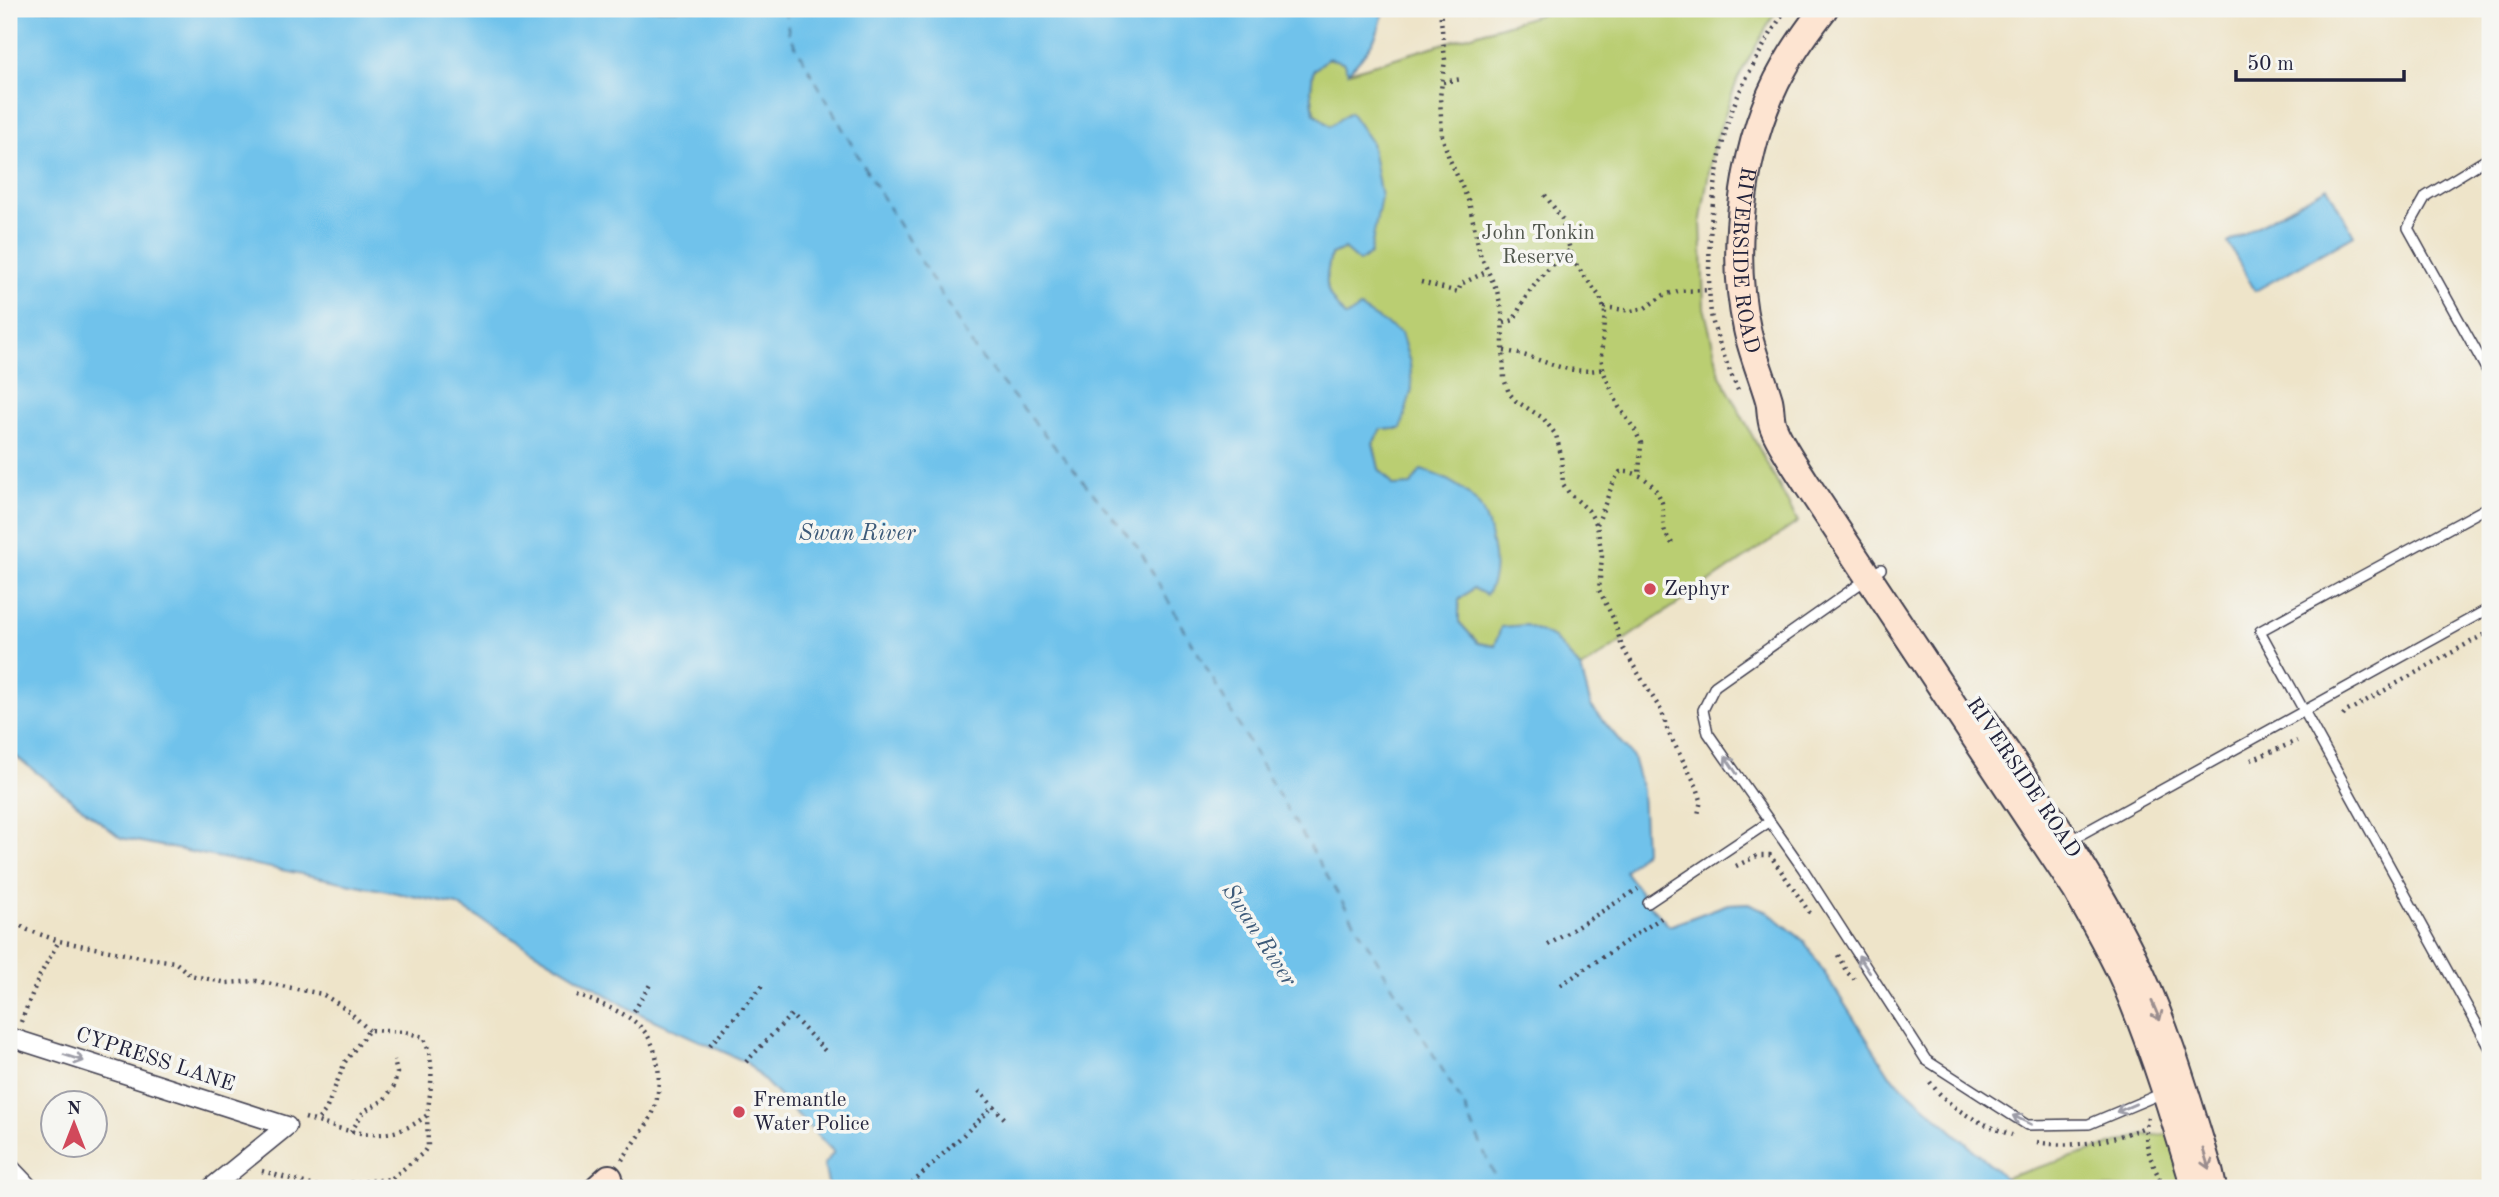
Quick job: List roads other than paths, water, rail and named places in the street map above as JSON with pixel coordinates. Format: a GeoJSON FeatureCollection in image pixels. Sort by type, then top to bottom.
{"type":"FeatureCollection","features":[{"type":"Feature","properties":{"kind":"street","name":"RIVERSIDE ROAD"},"geometry":{"type":"LineString","coordinates":[[1822,9],[1784,67],[1768,103],[1743,193],[1739,274],[1746,328],[1769,401],[1792,423],[1875,573],[2133,957],[2160,1018],[2195,1188]]}},
{"type":"Feature","properties":{"kind":"street","name":"CYPRESS LANE"},"geometry":{"type":"LineString","coordinates":[[12,1038],[287,1126],[211,1188]]}},
{"type":"Feature","properties":{"kind":"street","name":"RIVERSIDE ROAD"},"geometry":{"type":"LineString","coordinates":[[2173,1088],[2213,1188]]}},
{"type":"Feature","properties":{"kind":"street"},"geometry":{"type":"LineString","coordinates":[[9,1167],[29,1188]]}},
{"type":"Feature","properties":{"kind":"lane"},"geometry":{"type":"LineString","coordinates":[[2490,158],[2426,196],[2408,228],[2490,376]]}},
{"type":"Feature","properties":{"kind":"lane"},"geometry":{"type":"LineString","coordinates":[[2490,506],[2260,631],[2490,1048]]}},
{"type":"Feature","properties":{"kind":"lane"},"geometry":{"type":"LineString","coordinates":[[1875,573],[1715,685],[1703,710],[1708,733],[1926,1060],[2027,1125],[2089,1124],[2173,1088]]}},
{"type":"Feature","properties":{"kind":"lane"},"geometry":{"type":"LineString","coordinates":[[2059,847],[2490,607]]}},
{"type":"Feature","properties":{"kind":"lane"},"geometry":{"type":"LineString","coordinates":[[1648,903],[1769,822]]}},
{"type":"Feature","properties":{"kind":"water","name":"Swan River"},"geometry":{"type":"Polygon","coordinates":[[[9,9],[1383,9],[1372,44],[1348,72],[1343,62],[1328,58],[1313,71],[1311,90],[1314,113],[1330,126],[1350,112],[1371,142],[1381,197],[1370,254],[1359,262],[1344,249],[1331,254],[1327,282],[1333,302],[1346,317],[1360,308],[1401,333],[1410,363],[1412,389],[1401,429],[1381,429],[1373,443],[1379,469],[1394,486],[1411,485],[1421,470],[1439,476],[1467,493],[1481,508],[1486,520],[1494,557],[1492,583],[1486,595],[1473,588],[1459,600],[1459,622],[1478,643],[1495,646],[1501,627],[1526,625],[1554,638],[1581,669],[1591,706],[1633,757],[1642,790],[1645,851],[1625,871],[1669,926],[1728,904],[1748,903],[1767,911],[1804,941],[1890,1075],[2016,1188],[829,1188],[824,1164],[834,1152],[746,1062],[634,1011],[457,905],[121,838],[9,751],[9,9]]]}},
{"type":"Feature","properties":{"kind":"water"},"geometry":{"type":"Polygon","coordinates":[[[2327,187],[2354,235],[2255,291],[2228,243],[2327,187]]]}},
{"type":"Feature","properties":{"kind":"place","name":"Zephyr"},"geometry":{"type":"Point","coordinates":[1650,589]}},
{"type":"Feature","properties":{"kind":"place","name":"Fremantle Water Police"},"geometry":{"type":"Point","coordinates":[739,1112]}},
{"type":"Feature","properties":{"kind":"park label","name":"John Tonkin Reserve"},"geometry":{"type":"Point","coordinates":[1538,245]}}]}
